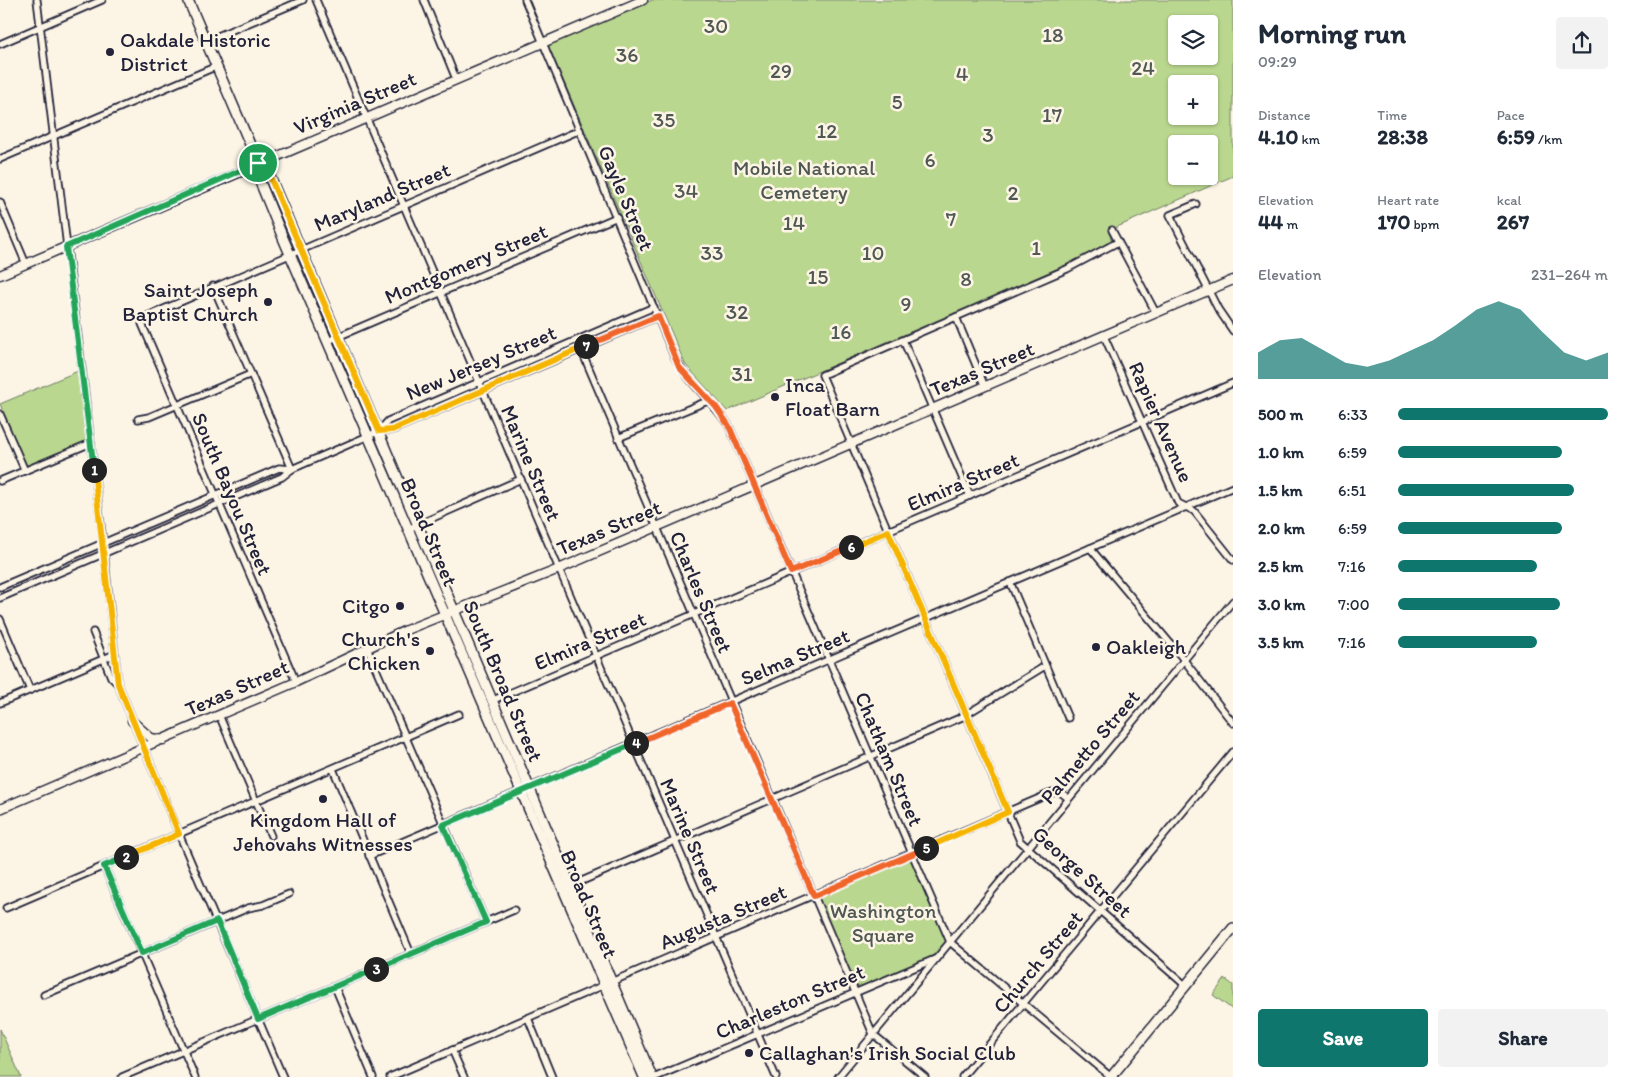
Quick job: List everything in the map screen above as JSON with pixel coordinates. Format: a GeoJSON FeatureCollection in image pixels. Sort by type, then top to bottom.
{"type":"FeatureCollection","features":[{"type":"Feature","properties":{"kind":"main road","name":"Broad Street"},"geometry":{"type":"LineString","coordinates":[[188,0],[258,163],[258,177],[290,253],[408,529],[450,614],[526,790],[608,983],[644,1077]]}},
{"type":"Feature","properties":{"kind":"main road","name":"South Broad Street"},"geometry":{"type":"LineString","coordinates":[[258,163],[268,172],[379,431],[418,524],[450,614]]}},
{"type":"Feature","properties":{"kind":"main road"},"geometry":{"type":"LineString","coordinates":[[1111,1077],[1233,929]]}},
{"type":"Feature","properties":{"kind":"main road"},"geometry":{"type":"LineString","coordinates":[[608,983],[652,1077]]}},
{"type":"Feature","properties":{"kind":"street"},"geometry":{"type":"LineString","coordinates":[[37,0],[103,543],[118,684],[179,834],[283,1077]]}},
{"type":"Feature","properties":{"kind":"street"},"geometry":{"type":"LineString","coordinates":[[0,44],[102,0]]}},
{"type":"Feature","properties":{"kind":"street"},"geometry":{"type":"LineString","coordinates":[[206,41],[303,0]]}},
{"type":"Feature","properties":{"kind":"street","name":"Marine Street"},"geometry":{"type":"LineString","coordinates":[[316,0],[776,1077]]}},
{"type":"Feature","properties":{"kind":"street"},"geometry":{"type":"LineString","coordinates":[[424,0],[456,79]]}},
{"type":"Feature","properties":{"kind":"street","name":"Gayle Street"},"geometry":{"type":"LineString","coordinates":[[525,0],[679,367],[710,400]]}},
{"type":"Feature","properties":{"kind":"street","name":"Virginia Street"},"geometry":{"type":"LineString","coordinates":[[0,275],[258,163],[643,0]]}},
{"type":"Feature","properties":{"kind":"street"},"geometry":{"type":"LineString","coordinates":[[0,159],[216,66]]}},
{"type":"Feature","properties":{"kind":"street","name":"Maryland Street"},"geometry":{"type":"LineString","coordinates":[[143,318],[213,286],[580,130]]}},
{"type":"Feature","properties":{"kind":"street"},"geometry":{"type":"LineString","coordinates":[[0,202],[26,264]]}},
{"type":"Feature","properties":{"kind":"street"},"geometry":{"type":"LineString","coordinates":[[1196,204],[1170,215],[1233,331]]}},
{"type":"Feature","properties":{"kind":"street","name":"Montgomery Street"},"geometry":{"type":"LineString","coordinates":[[328,341],[617,217]]}},
{"type":"Feature","properties":{"kind":"street"},"geometry":{"type":"LineString","coordinates":[[1112,230],[1156,313]]}},
{"type":"Feature","properties":{"kind":"street"},"geometry":{"type":"LineString","coordinates":[[970,496],[903,340],[1068,269],[1118,242]]}},
{"type":"Feature","properties":{"kind":"street","name":"Texas Street"},"geometry":{"type":"LineString","coordinates":[[0,809],[296,682],[367,648],[1233,280]]}},
{"type":"Feature","properties":{"kind":"street"},"geometry":{"type":"LineString","coordinates":[[213,286],[292,469]]}},
{"type":"Feature","properties":{"kind":"street","name":"New Jersey Street"},"geometry":{"type":"LineString","coordinates":[[379,431],[388,421],[654,307]]}},
{"type":"Feature","properties":{"kind":"street","name":"New Jersey Street"},"geometry":{"type":"LineString","coordinates":[[0,598],[282,477],[292,469],[379,431],[392,430],[658,316]]}},
{"type":"Feature","properties":{"kind":"street"},"geometry":{"type":"LineString","coordinates":[[956,317],[985,387]]}},
{"type":"Feature","properties":{"kind":"street","name":"South Bayou Street"},"geometry":{"type":"LineString","coordinates":[[143,318],[142,324],[176,406],[296,682]]}},
{"type":"Feature","properties":{"kind":"street","name":"Rapier Avenue"},"geometry":{"type":"LineString","coordinates":[[1104,336],[1144,422],[1178,503],[1194,510],[1233,560]]}},
{"type":"Feature","properties":{"kind":"street","name":"Charles Street"},"geometry":{"type":"LineString","coordinates":[[577,340],[730,703],[873,1034],[925,1077]]}},
{"type":"Feature","properties":{"kind":"street","name":"George Street"},"geometry":{"type":"LineString","coordinates":[[903,340],[822,375],[1020,841],[1026,849],[1185,985]]}},
{"type":"Feature","properties":{"kind":"street"},"geometry":{"type":"LineString","coordinates":[[138,420],[149,418],[251,374]]}},
{"type":"Feature","properties":{"kind":"street","name":"Elmira Street"},"geometry":{"type":"LineString","coordinates":[[488,702],[1233,383]]}},
{"type":"Feature","properties":{"kind":"street"},"geometry":{"type":"LineString","coordinates":[[618,438],[710,400]]}},
{"type":"Feature","properties":{"kind":"street","name":"Chatham Street"},"geometry":{"type":"LineString","coordinates":[[710,400],[729,426],[950,942],[1111,1077]]}},
{"type":"Feature","properties":{"kind":"street"},"geometry":{"type":"LineString","coordinates":[[0,414],[25,471]]}},
{"type":"Feature","properties":{"kind":"street"},"geometry":{"type":"LineString","coordinates":[[0,482],[91,443]]}},
{"type":"Feature","properties":{"kind":"street","name":"New Jersey Street"},"geometry":{"type":"LineString","coordinates":[[0,587],[279,468],[292,469]]}},
{"type":"Feature","properties":{"kind":"street"},"geometry":{"type":"LineString","coordinates":[[408,529],[521,480]]}},
{"type":"Feature","properties":{"kind":"street"},"geometry":{"type":"LineString","coordinates":[[392,490],[402,486]]}},
{"type":"Feature","properties":{"kind":"street","name":"Selma Street"},"geometry":{"type":"LineString","coordinates":[[369,856],[1233,487]]}},
{"type":"Feature","properties":{"kind":"street"},"geometry":{"type":"LineString","coordinates":[[136,530],[140,538]]}},
{"type":"Feature","properties":{"kind":"street"},"geometry":{"type":"LineString","coordinates":[[1090,548],[1184,660],[1233,723]]}},
{"type":"Feature","properties":{"kind":"street"},"geometry":{"type":"LineString","coordinates":[[60,562],[63,571]]}},
{"type":"Feature","properties":{"kind":"street"},"geometry":{"type":"LineString","coordinates":[[1010,582],[1068,718]]}},
{"type":"Feature","properties":{"kind":"street","name":"Palmetto Street"},"geometry":{"type":"LineString","coordinates":[[838,1077],[1233,601]]}},
{"type":"Feature","properties":{"kind":"street"},"geometry":{"type":"LineString","coordinates":[[0,620],[30,690]]}},
{"type":"Feature","properties":{"kind":"street"},"geometry":{"type":"LineString","coordinates":[[93,632],[110,677],[118,684]]}},
{"type":"Feature","properties":{"kind":"street"},"geometry":{"type":"LineString","coordinates":[[367,648],[486,922]]}},
{"type":"Feature","properties":{"kind":"street"},"geometry":{"type":"LineString","coordinates":[[0,703],[115,654]]}},
{"type":"Feature","properties":{"kind":"street"},"geometry":{"type":"LineString","coordinates":[[567,887],[773,800],[967,714],[1045,666]]}},
{"type":"Feature","properties":{"kind":"street"},"geometry":{"type":"LineString","coordinates":[[6,908],[459,714]]}},
{"type":"Feature","properties":{"kind":"street"},"geometry":{"type":"LineString","coordinates":[[219,715],[271,836]]}},
{"type":"Feature","properties":{"kind":"street"},"geometry":{"type":"LineString","coordinates":[[132,721],[151,738],[163,740]]}},
{"type":"Feature","properties":{"kind":"street","name":"Church Street"},"geometry":{"type":"LineString","coordinates":[[962,1077],[1024,1005],[1233,752]]}},
{"type":"Feature","properties":{"kind":"street"},"geometry":{"type":"LineString","coordinates":[[333,769],[411,954]]}},
{"type":"Feature","properties":{"kind":"street","name":"Augusta Street"},"geometry":{"type":"LineString","coordinates":[[390,1077],[1049,794],[1059,792],[1068,798]]}},
{"type":"Feature","properties":{"kind":"street"},"geometry":{"type":"LineString","coordinates":[[104,866],[196,1077]]}},
{"type":"Feature","properties":{"kind":"street"},"geometry":{"type":"LineString","coordinates":[[44,995],[217,921],[289,894]]}},
{"type":"Feature","properties":{"kind":"street"},"geometry":{"type":"LineString","coordinates":[[122,1077],[514,910]]}},
{"type":"Feature","properties":{"kind":"street","name":"Charleston Street"},"geometry":{"type":"LineString","coordinates":[[656,1077],[937,958]]}},
{"type":"Feature","properties":{"kind":"street"},"geometry":{"type":"LineString","coordinates":[[335,987],[373,1077]]}},
{"type":"Feature","properties":{"kind":"street"},"geometry":{"type":"LineString","coordinates":[[528,1018],[552,1077]]}},
{"type":"Feature","properties":{"kind":"street"},"geometry":{"type":"LineString","coordinates":[[452,1050],[464,1077]]}},
{"type":"Feature","properties":{"kind":"green space","name":"Mobile National Cemetery"},"geometry":{"type":"Polygon","coordinates":[[[652,0],[1233,0],[1233,176],[1218,183],[1218,135],[1168,135],[1168,185],[1213,185],[1108,231],[1112,241],[1070,263],[727,411],[685,364],[548,45],[652,0]]]}},
{"type":"Feature","properties":{"kind":"green space"},"geometry":{"type":"Polygon","coordinates":[[[78,371],[87,442],[26,467],[0,404],[78,371]]]}},
{"type":"Feature","properties":{"kind":"green space","name":"Washington Square"},"geometry":{"type":"Polygon","coordinates":[[[912,854],[950,942],[937,958],[855,992],[814,895],[912,854]]]}},
{"type":"Feature","properties":{"kind":"green space"},"geometry":{"type":"Polygon","coordinates":[[[1225,979],[1233,985],[1233,1010],[1213,995],[1225,979]]]}},
{"type":"Feature","properties":{"kind":"green space"},"geometry":{"type":"Polygon","coordinates":[[[0,1029],[21,1077],[0,1077],[0,1029]]]}},
{"type":"Feature","properties":{"kind":"place","name":"Oakdale Historic District"},"geometry":{"type":"Point","coordinates":[110,52]}},
{"type":"Feature","properties":{"kind":"place","name":"Saint Joseph Baptist Church"},"geometry":{"type":"Point","coordinates":[268,302]}},
{"type":"Feature","properties":{"kind":"place","name":"Inca Float Barn"},"geometry":{"type":"Point","coordinates":[775,397]}},
{"type":"Feature","properties":{"kind":"place","name":"Citgo"},"geometry":{"type":"Point","coordinates":[400,606]}},
{"type":"Feature","properties":{"kind":"place","name":"Oakleigh"},"geometry":{"type":"Point","coordinates":[1096,647]}},
{"type":"Feature","properties":{"kind":"place","name":"Church's Chicken"},"geometry":{"type":"Point","coordinates":[430,651]}},
{"type":"Feature","properties":{"kind":"place","name":"Kingdom Hall of Jehovahs Witnesses"},"geometry":{"type":"Point","coordinates":[323,799]}},
{"type":"Feature","properties":{"kind":"place","name":"Callaghan's Irish Social Club"},"geometry":{"type":"Point","coordinates":[749,1053]}},
{"type":"Feature","properties":{"kind":"route"},"geometry":{"type":"LineString","coordinates":[[258,163],[268,172],[379,431],[392,430],[658,316],[679,367],[716,407],[729,426],[791,572],[888,531],[1008,812],[814,896],[730,703],[443,825],[486,922],[335,987],[258,1019],[217,921],[142,953],[104,866],[179,834],[118,684],[66,247],[258,163]]}},
{"type":"Feature","properties":{"kind":"park label","name":"30"},"geometry":{"type":"Point","coordinates":[716,26]}},
{"type":"Feature","properties":{"kind":"park label","name":"18"},"geometry":{"type":"Point","coordinates":[1053,35]}},
{"type":"Feature","properties":{"kind":"park label","name":"36"},"geometry":{"type":"Point","coordinates":[627,55]}},
{"type":"Feature","properties":{"kind":"park label","name":"24"},"geometry":{"type":"Point","coordinates":[1143,68]}},
{"type":"Feature","properties":{"kind":"park label","name":"29"},"geometry":{"type":"Point","coordinates":[781,71]}},
{"type":"Feature","properties":{"kind":"park label","name":"4"},"geometry":{"type":"Point","coordinates":[962,74]}},
{"type":"Feature","properties":{"kind":"park label","name":"5"},"geometry":{"type":"Point","coordinates":[897,102]}},
{"type":"Feature","properties":{"kind":"park label","name":"17"},"geometry":{"type":"Point","coordinates":[1052,115]}},
{"type":"Feature","properties":{"kind":"park label","name":"35"},"geometry":{"type":"Point","coordinates":[664,120]}},
{"type":"Feature","properties":{"kind":"park label","name":"12"},"geometry":{"type":"Point","coordinates":[827,131]}},
{"type":"Feature","properties":{"kind":"park label","name":"3"},"geometry":{"type":"Point","coordinates":[988,135]}},
{"type":"Feature","properties":{"kind":"park label","name":"6"},"geometry":{"type":"Point","coordinates":[930,160]}},
{"type":"Feature","properties":{"kind":"park label","name":"34"},"geometry":{"type":"Point","coordinates":[686,191]}},
{"type":"Feature","properties":{"kind":"park label","name":"2"},"geometry":{"type":"Point","coordinates":[1013,193]}},
{"type":"Feature","properties":{"kind":"park label","name":"7"},"geometry":{"type":"Point","coordinates":[951,219]}},
{"type":"Feature","properties":{"kind":"park label","name":"14"},"geometry":{"type":"Point","coordinates":[794,223]}},
{"type":"Feature","properties":{"kind":"park label","name":"1"},"geometry":{"type":"Point","coordinates":[1036,248]}},
{"type":"Feature","properties":{"kind":"park label","name":"33"},"geometry":{"type":"Point","coordinates":[712,253]}},
{"type":"Feature","properties":{"kind":"park label","name":"10"},"geometry":{"type":"Point","coordinates":[873,253]}},
{"type":"Feature","properties":{"kind":"park label","name":"15"},"geometry":{"type":"Point","coordinates":[818,277]}},
{"type":"Feature","properties":{"kind":"park label","name":"8"},"geometry":{"type":"Point","coordinates":[966,279]}},
{"type":"Feature","properties":{"kind":"park label","name":"9"},"geometry":{"type":"Point","coordinates":[906,304]}},
{"type":"Feature","properties":{"kind":"park label","name":"32"},"geometry":{"type":"Point","coordinates":[737,312]}},
{"type":"Feature","properties":{"kind":"park label","name":"16"},"geometry":{"type":"Point","coordinates":[841,332]}},
{"type":"Feature","properties":{"kind":"park label","name":"31"},"geometry":{"type":"Point","coordinates":[742,374]}}]}
